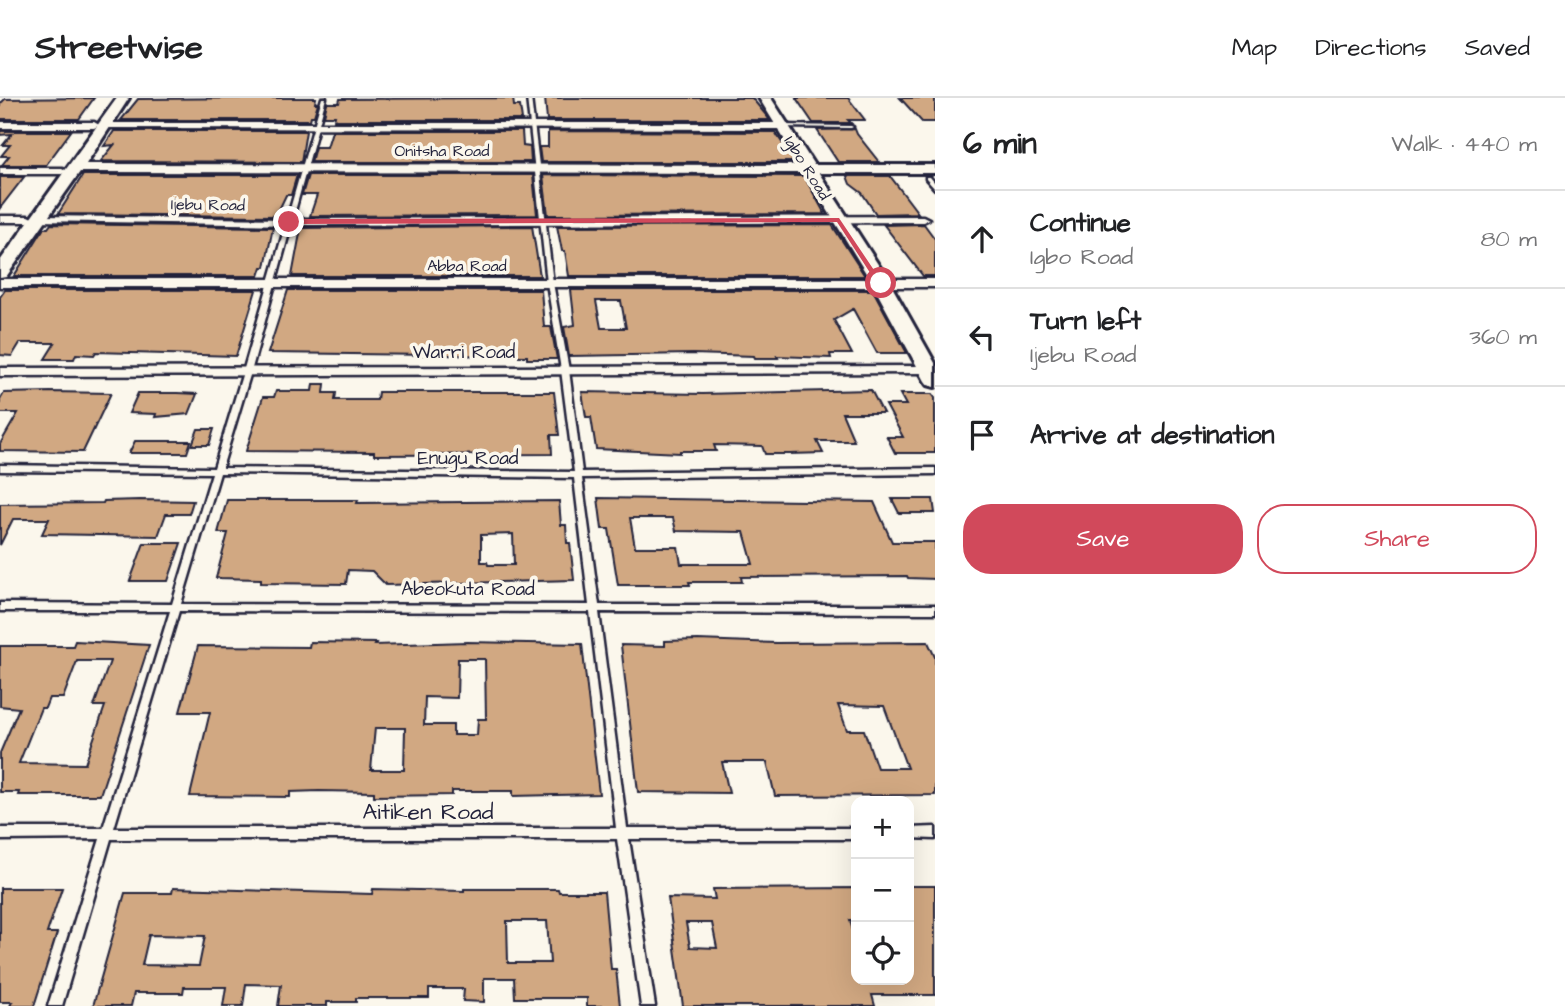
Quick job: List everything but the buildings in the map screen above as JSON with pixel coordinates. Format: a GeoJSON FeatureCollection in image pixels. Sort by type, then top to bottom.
{"type":"FeatureCollection","features":[{"type":"Feature","properties":{"kind":"street"},"geometry":{"type":"LineString","coordinates":[[100,125],[113,98]]}},
{"type":"Feature","properties":{"kind":"street"},"geometry":{"type":"LineString","coordinates":[[0,273],[100,125],[123,98]]}},
{"type":"Feature","properties":{"kind":"street","name":"Igbo Road"},"geometry":{"type":"LineString","coordinates":[[765,98],[780,126],[881,283],[931,376]]}},
{"type":"Feature","properties":{"kind":"street"},"geometry":{"type":"LineString","coordinates":[[0,124],[780,126]]}},
{"type":"Feature","properties":{"kind":"street","name":"Onitsha Road"},"geometry":{"type":"LineString","coordinates":[[0,171],[807,168],[931,174]]}},
{"type":"Feature","properties":{"kind":"street","name":"Ijebu Road"},"geometry":{"type":"LineString","coordinates":[[0,219],[289,222],[923,219]]}},
{"type":"Feature","properties":{"kind":"street"},"geometry":{"type":"LineString","coordinates":[[0,255],[34,219]]}},
{"type":"Feature","properties":{"kind":"street","name":"Abba Road"},"geometry":{"type":"LineString","coordinates":[[0,283],[935,284]]}},
{"type":"Feature","properties":{"kind":"street","name":"Warri Road"},"geometry":{"type":"LineString","coordinates":[[0,372],[565,370],[931,376]]}},
{"type":"Feature","properties":{"kind":"lane"},"geometry":{"type":"LineString","coordinates":[[55,1006],[247,372],[324,98]]}},
{"type":"Feature","properties":{"kind":"lane"},"geometry":{"type":"LineString","coordinates":[[529,98],[550,283],[565,370],[622,832],[648,1006]]}},
{"type":"Feature","properties":{"kind":"lane"},"geometry":{"type":"LineString","coordinates":[[780,126],[851,127]]}},
{"type":"Feature","properties":{"kind":"lane"},"geometry":{"type":"LineString","coordinates":[[931,174],[935,187]]}},
{"type":"Feature","properties":{"kind":"lane","name":"Enugu Road"},"geometry":{"type":"LineString","coordinates":[[0,468],[578,475],[935,471]]}},
{"type":"Feature","properties":{"kind":"lane","name":"Abeokuta Road"},"geometry":{"type":"LineString","coordinates":[[0,607],[935,609]]}},
{"type":"Feature","properties":{"kind":"lane","name":"Aitiken Road"},"geometry":{"type":"LineString","coordinates":[[0,834],[851,832]]}},
{"type":"Feature","properties":{"kind":"lane"},"geometry":{"type":"LineString","coordinates":[[914,832],[935,832]]}},
{"type":"Feature","properties":{"kind":"route"},"geometry":{"type":"LineString","coordinates":[[289,222],[839,220],[881,283]]}}]}
